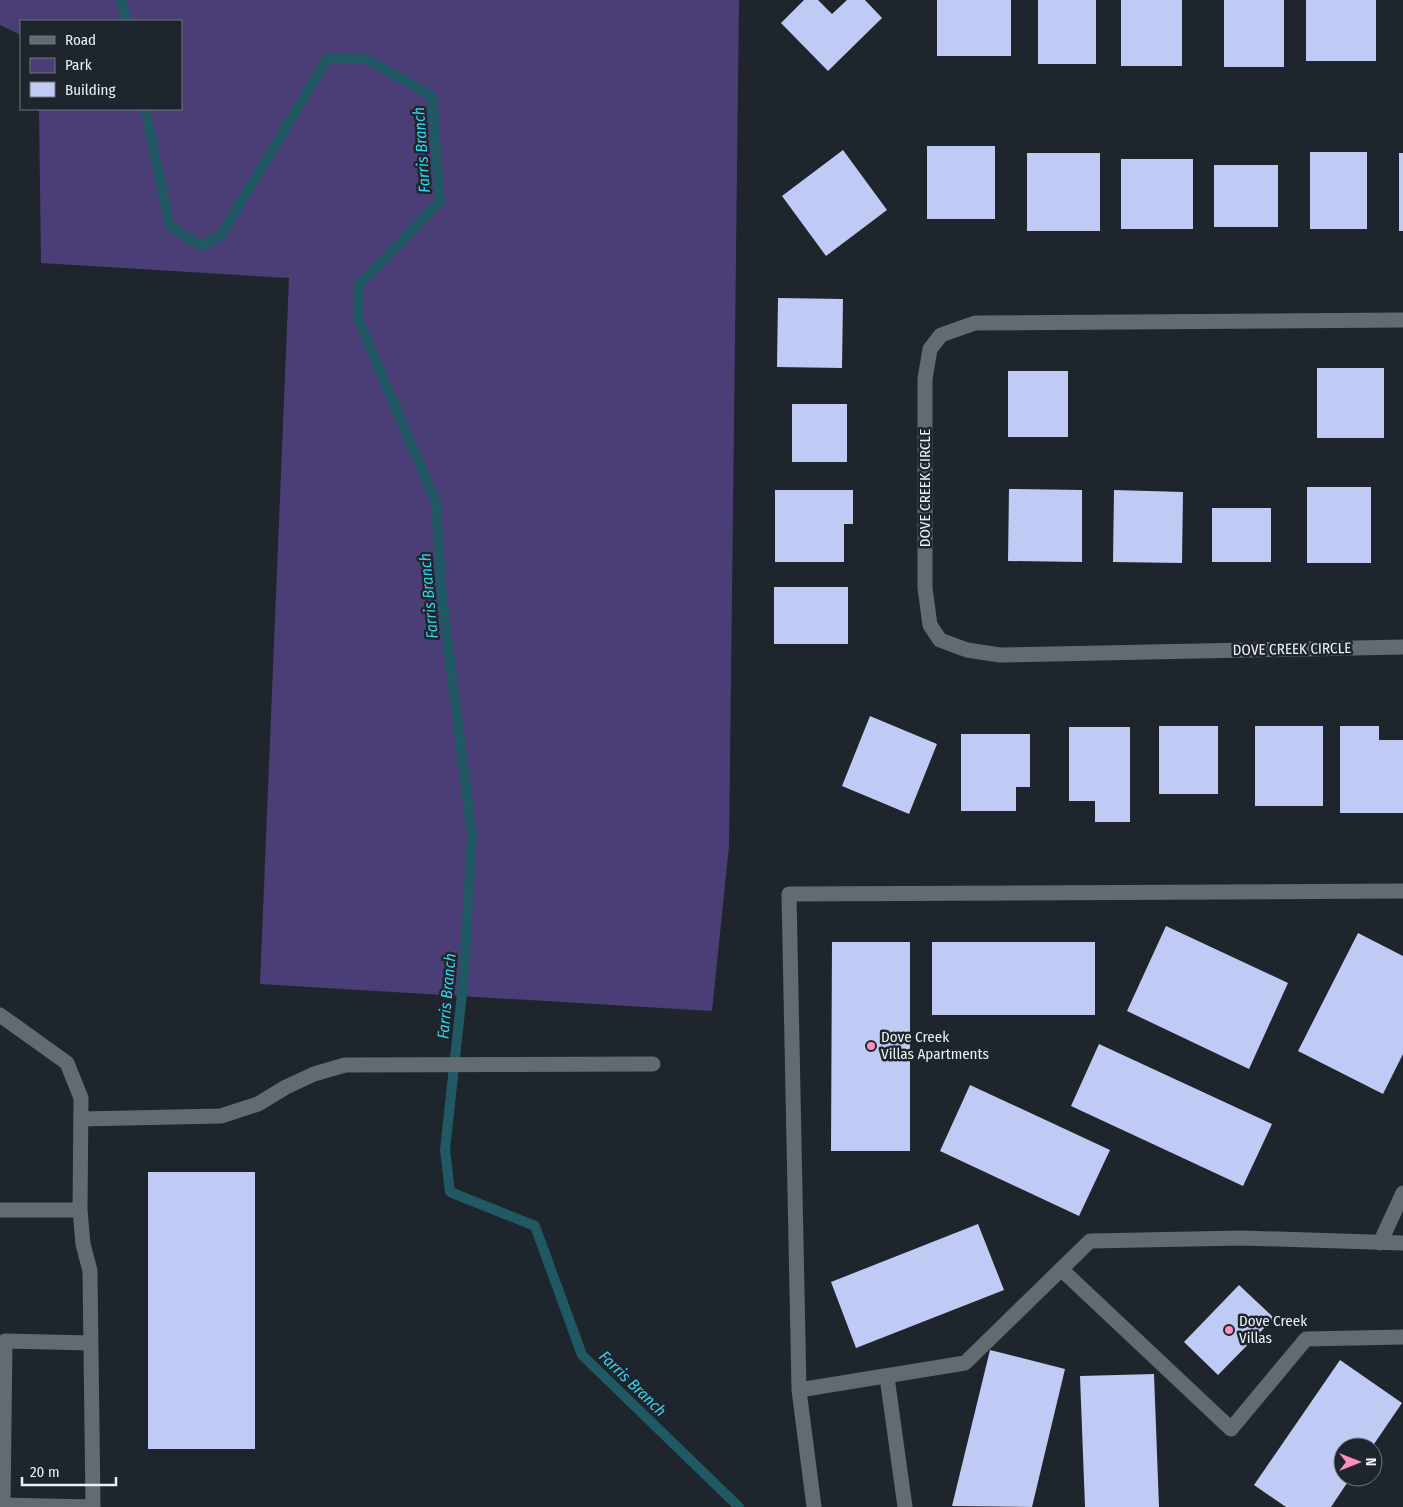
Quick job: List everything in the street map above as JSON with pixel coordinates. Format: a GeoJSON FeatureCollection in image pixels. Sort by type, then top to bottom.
{"type":"FeatureCollection","features":[{"type":"Feature","properties":{"kind":"street","name":"DOVE CREEK CIRCLE"},"geometry":{"type":"LineString","coordinates":[[1403,320],[976,323],[941,335],[930,349],[925,379],[925,588],[930,625],[940,640],[967,650],[1000,655],[1403,647]]}},
{"type":"Feature","properties":{"kind":"street"},"geometry":{"type":"LineString","coordinates":[[814,1507],[799,1390],[789,894],[1403,892]]}},
{"type":"Feature","properties":{"kind":"street"},"geometry":{"type":"LineString","coordinates":[[0,1015],[67,1063],[81,1098],[80,1210],[83,1244],[90,1271],[91,1343],[92,1507],[3,1505],[5,1341],[91,1343]]}},
{"type":"Feature","properties":{"kind":"street"},"geometry":{"type":"LineString","coordinates":[[81,1120],[221,1116],[258,1104],[286,1087],[314,1074],[345,1065],[653,1064]]}},
{"type":"Feature","properties":{"kind":"street"},"geometry":{"type":"LineString","coordinates":[[1380,1242],[1403,1193]]}},
{"type":"Feature","properties":{"kind":"street"},"geometry":{"type":"LineString","coordinates":[[0,1210],[80,1210]]}},
{"type":"Feature","properties":{"kind":"street"},"geometry":{"type":"LineString","coordinates":[[799,1390],[965,1363],[1090,1241],[1242,1238],[1403,1243]]}},
{"type":"Feature","properties":{"kind":"street"},"geometry":{"type":"LineString","coordinates":[[1061,1269],[1231,1429],[1306,1339],[1403,1337]]}},
{"type":"Feature","properties":{"kind":"street"},"geometry":{"type":"LineString","coordinates":[[887,1376],[905,1507]]}},
{"type":"Feature","properties":{"kind":"green space"},"geometry":{"type":"Polygon","coordinates":[[[0,0],[739,0],[729,846],[712,1011],[260,984],[289,278],[41,263],[39,110],[182,110],[182,20],[20,20],[20,35],[0,25],[0,0]]]}},
{"type":"Feature","properties":{"kind":"building"},"geometry":{"type":"Polygon","coordinates":[[[804,0],[818,0],[832,14],[847,0],[865,0],[882,18],[828,71],[781,23],[804,0]]]}},
{"type":"Feature","properties":{"kind":"building"},"geometry":{"type":"Polygon","coordinates":[[[937,0],[1011,0],[1011,56],[937,56],[937,0]]]}},
{"type":"Feature","properties":{"kind":"building"},"geometry":{"type":"Polygon","coordinates":[[[1038,0],[1096,0],[1096,64],[1038,64],[1038,0]]]}},
{"type":"Feature","properties":{"kind":"building"},"geometry":{"type":"Polygon","coordinates":[[[1121,0],[1182,0],[1182,66],[1121,66],[1121,0]]]}},
{"type":"Feature","properties":{"kind":"building"},"geometry":{"type":"Polygon","coordinates":[[[1224,0],[1284,0],[1284,67],[1224,67],[1224,0]]]}},
{"type":"Feature","properties":{"kind":"building"},"geometry":{"type":"Polygon","coordinates":[[[1306,0],[1376,0],[1376,61],[1306,61],[1306,0]]]}},
{"type":"Feature","properties":{"kind":"building"},"geometry":{"type":"Polygon","coordinates":[[[927,146],[995,146],[995,219],[927,219],[927,146]]]}},
{"type":"Feature","properties":{"kind":"building"},"geometry":{"type":"Polygon","coordinates":[[[843,150],[887,210],[826,256],[782,196],[843,150]]]}},
{"type":"Feature","properties":{"kind":"building"},"geometry":{"type":"Polygon","coordinates":[[[1310,152],[1367,152],[1367,229],[1310,229],[1310,152]]]}},
{"type":"Feature","properties":{"kind":"building"},"geometry":{"type":"Polygon","coordinates":[[[1027,153],[1100,153],[1100,231],[1027,231],[1027,153]]]}},
{"type":"Feature","properties":{"kind":"building"},"geometry":{"type":"Polygon","coordinates":[[[1399,153],[1403,153],[1403,231],[1399,231],[1399,153]]]}},
{"type":"Feature","properties":{"kind":"building"},"geometry":{"type":"Polygon","coordinates":[[[1121,159],[1193,159],[1193,229],[1121,229],[1121,159]]]}},
{"type":"Feature","properties":{"kind":"building"},"geometry":{"type":"Polygon","coordinates":[[[1214,165],[1278,165],[1278,227],[1214,227],[1214,165]]]}},
{"type":"Feature","properties":{"kind":"building"},"geometry":{"type":"Polygon","coordinates":[[[778,298],[843,299],[842,368],[777,367],[778,298]]]}},
{"type":"Feature","properties":{"kind":"building"},"geometry":{"type":"Polygon","coordinates":[[[1317,368],[1384,368],[1384,438],[1317,438],[1317,368]]]}},
{"type":"Feature","properties":{"kind":"building"},"geometry":{"type":"Polygon","coordinates":[[[1008,371],[1068,371],[1068,437],[1008,437],[1008,371]]]}},
{"type":"Feature","properties":{"kind":"building"},"geometry":{"type":"Polygon","coordinates":[[[792,404],[847,404],[847,462],[792,462],[792,404]]]}},
{"type":"Feature","properties":{"kind":"building"},"geometry":{"type":"Polygon","coordinates":[[[1307,487],[1371,487],[1371,563],[1307,563],[1307,487]]]}},
{"type":"Feature","properties":{"kind":"building"},"geometry":{"type":"Polygon","coordinates":[[[1009,489],[1082,490],[1082,562],[1008,561],[1009,489]]]}},
{"type":"Feature","properties":{"kind":"building"},"geometry":{"type":"Polygon","coordinates":[[[775,490],[853,490],[853,524],[844,524],[844,562],[775,562],[775,490]]]}},
{"type":"Feature","properties":{"kind":"building"},"geometry":{"type":"Polygon","coordinates":[[[1114,490],[1183,492],[1182,563],[1113,562],[1114,490]]]}},
{"type":"Feature","properties":{"kind":"building"},"geometry":{"type":"Polygon","coordinates":[[[1212,508],[1271,508],[1271,562],[1212,562],[1212,508]]]}},
{"type":"Feature","properties":{"kind":"building"},"geometry":{"type":"Polygon","coordinates":[[[774,587],[848,587],[848,644],[774,644],[774,587]]]}},
{"type":"Feature","properties":{"kind":"building"},"geometry":{"type":"Polygon","coordinates":[[[870,716],[937,744],[909,814],[842,786],[870,716]]]}},
{"type":"Feature","properties":{"kind":"building"},"geometry":{"type":"Polygon","coordinates":[[[1159,726],[1218,726],[1218,794],[1159,794],[1159,726]]]}},
{"type":"Feature","properties":{"kind":"building"},"geometry":{"type":"Polygon","coordinates":[[[1255,726],[1323,726],[1323,806],[1255,806],[1255,726]]]}},
{"type":"Feature","properties":{"kind":"building"},"geometry":{"type":"Polygon","coordinates":[[[1340,726],[1379,726],[1379,740],[1403,740],[1403,813],[1340,813],[1340,726]]]}},
{"type":"Feature","properties":{"kind":"building"},"geometry":{"type":"Polygon","coordinates":[[[1069,727],[1130,727],[1130,822],[1095,822],[1095,801],[1069,801],[1069,727]]]}},
{"type":"Feature","properties":{"kind":"building"},"geometry":{"type":"Polygon","coordinates":[[[961,734],[1030,734],[1030,787],[1016,787],[1016,811],[961,811],[961,734]]]}},
{"type":"Feature","properties":{"kind":"building"},"geometry":{"type":"Polygon","coordinates":[[[1166,926],[1288,983],[1249,1069],[1127,1011],[1166,926]]]}},
{"type":"Feature","properties":{"kind":"building"},"geometry":{"type":"Polygon","coordinates":[[[1358,933],[1403,956],[1403,1054],[1383,1094],[1298,1051],[1358,933]]]}},
{"type":"Feature","properties":{"kind":"building","name":"Dove Creek Villas Apartments"},"geometry":{"type":"Polygon","coordinates":[[[832,942],[910,942],[910,1151],[831,1151],[832,942]]]}},
{"type":"Feature","properties":{"kind":"building","name":"Dove Creek Villas Apartments"},"geometry":{"type":"Polygon","coordinates":[[[932,942],[1095,942],[1095,1015],[932,1015],[932,942]]]}},
{"type":"Feature","properties":{"kind":"building"},"geometry":{"type":"Polygon","coordinates":[[[1099,1044],[1272,1124],[1243,1186],[1071,1106],[1099,1044]]]}},
{"type":"Feature","properties":{"kind":"building","name":"Dove Creek Villas Apartments"},"geometry":{"type":"Polygon","coordinates":[[[970,1085],[1110,1150],[1079,1216],[940,1151],[970,1085]]]}},
{"type":"Feature","properties":{"kind":"building"},"geometry":{"type":"Polygon","coordinates":[[[148,1172],[255,1172],[255,1449],[148,1449],[148,1172]]]}},
{"type":"Feature","properties":{"kind":"building"},"geometry":{"type":"Polygon","coordinates":[[[978,1224],[1004,1290],[856,1348],[831,1282],[978,1224]]]}},
{"type":"Feature","properties":{"kind":"building","name":"Dove Creek Villas"},"geometry":{"type":"Polygon","coordinates":[[[1239,1285],[1274,1318],[1218,1375],[1184,1342],[1239,1285]]]}},
{"type":"Feature","properties":{"kind":"building"},"geometry":{"type":"Polygon","coordinates":[[[990,1350],[1065,1369],[1032,1507],[952,1506],[990,1350]]]}},
{"type":"Feature","properties":{"kind":"building"},"geometry":{"type":"Polygon","coordinates":[[[1340,1360],[1402,1403],[1379,1437],[1333,1437],[1333,1487],[1344,1487],[1331,1507],[1286,1507],[1254,1485],[1340,1360]]]}},
{"type":"Feature","properties":{"kind":"building"},"geometry":{"type":"Polygon","coordinates":[[[1154,1374],[1159,1507],[1085,1507],[1080,1376],[1154,1374]]]}},
{"type":"Feature","properties":{"kind":"waterway","name":"Farris Branch"},"geometry":{"type":"LineString","coordinates":[[121,0],[126,20]]}},
{"type":"Feature","properties":{"kind":"waterway","name":"Farris Branch"},"geometry":{"type":"LineString","coordinates":[[145,110],[170,226],[201,246],[221,235],[327,59],[366,59],[432,96],[440,201],[358,286],[359,321],[436,503],[442,598],[472,835],[464,975],[445,1150],[450,1192],[535,1226],[582,1355],[739,1507]]}},
{"type":"Feature","properties":{"kind":"place","name":"Dove Creek Villas Apartments"},"geometry":{"type":"Point","coordinates":[871,1046]}},
{"type":"Feature","properties":{"kind":"place","name":"Dove Creek Villas"},"geometry":{"type":"Point","coordinates":[1229,1330]}}]}
